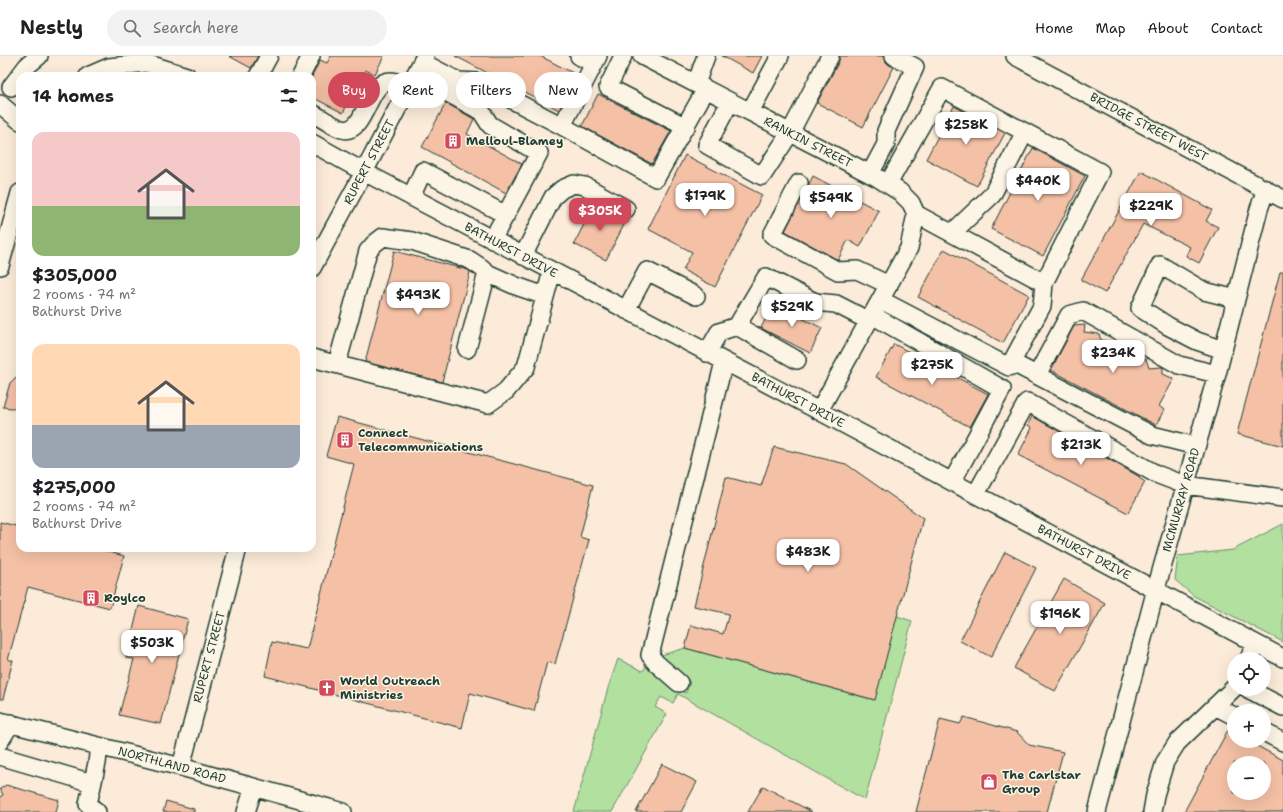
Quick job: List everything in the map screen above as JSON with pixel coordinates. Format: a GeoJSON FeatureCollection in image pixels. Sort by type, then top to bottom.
{"type":"FeatureCollection","features":[{"type":"Feature","properties":{"kind":"street"},"geometry":{"type":"LineString","coordinates":[[22,72],[39,56]]}},
{"type":"Feature","properties":{"kind":"street"},"geometry":{"type":"LineString","coordinates":[[260,72],[269,56]]}},
{"type":"Feature","properties":{"kind":"street"},"geometry":{"type":"LineString","coordinates":[[303,72],[311,56]]}},
{"type":"Feature","properties":{"kind":"street"},"geometry":{"type":"LineString","coordinates":[[562,126],[596,60],[579,56]]}},
{"type":"Feature","properties":{"kind":"street"},"geometry":{"type":"LineString","coordinates":[[623,56],[608,87],[686,126]]}},
{"type":"Feature","properties":{"kind":"street","name":"RANKIN STREET"},"geometry":{"type":"LineString","coordinates":[[642,56],[888,184],[900,192],[911,203],[916,214]]}},
{"type":"Feature","properties":{"kind":"street"},"geometry":{"type":"LineString","coordinates":[[316,115],[343,130],[352,129],[358,122],[378,86],[385,81],[393,80],[418,70],[458,81],[478,82],[656,178],[686,126],[701,86],[706,56]]}},
{"type":"Feature","properties":{"kind":"street"},"geometry":{"type":"LineString","coordinates":[[750,112],[780,56]]}},
{"type":"Feature","properties":{"kind":"street"},"geometry":{"type":"LineString","coordinates":[[730,102],[707,145],[762,176],[790,133],[830,56]]}},
{"type":"Feature","properties":{"kind":"street"},"geometry":{"type":"LineString","coordinates":[[870,174],[886,144],[886,131],[914,67],[894,56]]}},
{"type":"Feature","properties":{"kind":"street","name":"BRIDGE STREET WEST"},"geometry":{"type":"LineString","coordinates":[[1015,56],[1283,199]]}},
{"type":"Feature","properties":{"kind":"street"},"geometry":{"type":"LineString","coordinates":[[93,72],[107,62],[141,60],[174,72]]}},
{"type":"Feature","properties":{"kind":"street"},"geometry":{"type":"LineString","coordinates":[[418,70],[481,111],[490,125],[539,153],[492,240]]}},
{"type":"Feature","properties":{"kind":"street","name":"RUPERT STREET"},"geometry":{"type":"LineString","coordinates":[[316,261],[418,70]]}},
{"type":"Feature","properties":{"kind":"street"},"geometry":{"type":"LineString","coordinates":[[799,183],[772,235],[838,271],[857,270],[885,292],[1009,367],[1042,306],[1044,283],[1100,172],[942,88],[888,184]]}},
{"type":"Feature","properties":{"kind":"street"},"geometry":{"type":"LineString","coordinates":[[0,104],[16,118]]}},
{"type":"Feature","properties":{"kind":"street"},"geometry":{"type":"LineString","coordinates":[[952,233],[992,195],[1025,132]]}},
{"type":"Feature","properties":{"kind":"street","name":"BATHURST DRIVE"},"geometry":{"type":"LineString","coordinates":[[316,145],[410,197],[819,411],[1156,589],[1283,658]]}},
{"type":"Feature","properties":{"kind":"street"},"geometry":{"type":"LineString","coordinates":[[410,197],[423,171],[506,214]]}},
{"type":"Feature","properties":{"kind":"street"},"geometry":{"type":"LineString","coordinates":[[523,256],[554,197],[562,189],[574,184],[585,186],[626,209]]}},
{"type":"Feature","properties":{"kind":"street","name":"MCMURRAY ROAD"},"geometry":{"type":"LineString","coordinates":[[1097,812],[1156,589],[1217,374],[1259,209],[1266,189]]}},
{"type":"Feature","properties":{"kind":"street"},"geometry":{"type":"LineString","coordinates":[[0,266],[16,208]]}},
{"type":"Feature","properties":{"kind":"street"},"geometry":{"type":"LineString","coordinates":[[819,411],[910,248],[916,214],[1044,283]]}},
{"type":"Feature","properties":{"kind":"street"},"geometry":{"type":"LineString","coordinates":[[337,364],[368,251],[383,237],[412,241],[470,260],[487,273],[516,286],[545,296]]}},
{"type":"Feature","properties":{"kind":"street"},"geometry":{"type":"LineString","coordinates":[[1223,350],[1196,341],[1168,326],[1140,308],[1160,265],[1204,291],[1236,299]]}},
{"type":"Feature","properties":{"kind":"street"},"geometry":{"type":"LineString","coordinates":[[316,359],[488,404],[506,391],[526,367],[552,271]]}},
{"type":"Feature","properties":{"kind":"street"},"geometry":{"type":"LineString","coordinates":[[626,310],[647,271],[696,296]]}},
{"type":"Feature","properties":{"kind":"street"},"geometry":{"type":"LineString","coordinates":[[467,349],[487,273]]}},
{"type":"Feature","properties":{"kind":"street"},"geometry":{"type":"LineString","coordinates":[[707,353],[719,332],[737,326],[766,277],[815,302],[836,304],[870,318],[1002,389],[952,482]]}},
{"type":"Feature","properties":{"kind":"street"},"geometry":{"type":"LineString","coordinates":[[1037,375],[1069,315],[1083,311],[1178,365],[1217,374]]}},
{"type":"Feature","properties":{"kind":"street"},"geometry":{"type":"LineString","coordinates":[[737,326],[797,360]]}},
{"type":"Feature","properties":{"kind":"street"},"geometry":{"type":"LineString","coordinates":[[679,683],[650,656],[724,362]]}},
{"type":"Feature","properties":{"kind":"street"},"geometry":{"type":"LineString","coordinates":[[1011,362],[1152,435],[1196,446]]}},
{"type":"Feature","properties":{"kind":"street"},"geometry":{"type":"LineString","coordinates":[[976,494],[1027,402],[1156,474],[1185,485],[1283,498]]}},
{"type":"Feature","properties":{"kind":"street","name":"RUPERT STREET"},"geometry":{"type":"LineString","coordinates":[[181,766],[237,552]]}},
{"type":"Feature","properties":{"kind":"street"},"geometry":{"type":"LineString","coordinates":[[1252,652],[1255,643]]}},
{"type":"Feature","properties":{"kind":"street"},"geometry":{"type":"LineString","coordinates":[[1152,812],[1155,795],[1166,762],[1177,743],[1227,695]]}},
{"type":"Feature","properties":{"kind":"street"},"geometry":{"type":"LineString","coordinates":[[1262,696],[1283,707]]}},
{"type":"Feature","properties":{"kind":"street"},"geometry":{"type":"LineString","coordinates":[[1215,706],[1227,712]]}},
{"type":"Feature","properties":{"kind":"street"},"geometry":{"type":"LineString","coordinates":[[0,742],[5,722]]}},
{"type":"Feature","properties":{"kind":"street","name":"NORTHLAND ROAD"},"geometry":{"type":"LineString","coordinates":[[5,722],[181,766],[343,812]]}},
{"type":"Feature","properties":{"kind":"street"},"geometry":{"type":"LineString","coordinates":[[1271,736],[1283,742]]}},
{"type":"Feature","properties":{"kind":"street"},"geometry":{"type":"LineString","coordinates":[[97,812],[88,804],[97,763],[99,746]]}},
{"type":"Feature","properties":{"kind":"street"},"geometry":{"type":"LineString","coordinates":[[0,756],[92,783]]}},
{"type":"Feature","properties":{"kind":"street"},"geometry":{"type":"LineString","coordinates":[[246,812],[254,787]]}},
{"type":"Feature","properties":{"kind":"green space"},"geometry":{"type":"Polygon","coordinates":[[[1283,524],[1283,642],[1194,596],[1175,580],[1178,556],[1233,550],[1283,524]]]}},
{"type":"Feature","properties":{"kind":"green space"},"geometry":{"type":"Polygon","coordinates":[[[897,616],[912,621],[865,800],[678,694],[673,703],[661,697],[655,707],[667,714],[612,812],[574,812],[608,688],[618,659],[643,671],[649,661],[672,687],[686,693],[690,682],[673,676],[655,657],[685,648],[874,700],[897,616]]]}},
{"type":"Feature","properties":{"kind":"building"},"geometry":{"type":"Polygon","coordinates":[[[229,56],[258,56],[251,68],[229,56]]]}},
{"type":"Feature","properties":{"kind":"building"},"geometry":{"type":"Polygon","coordinates":[[[331,56],[384,56],[376,72],[365,70],[364,72],[328,72],[328,105],[316,99],[316,72],[314,72],[320,60],[327,63],[331,56]]]}},
{"type":"Feature","properties":{"kind":"building"},"geometry":{"type":"Polygon","coordinates":[[[455,56],[540,56],[571,72],[534,72],[534,97],[526,93],[526,72],[486,72],[455,56]]]}},
{"type":"Feature","properties":{"kind":"building"},"geometry":{"type":"Polygon","coordinates":[[[722,56],[762,56],[753,73],[722,56]]]}},
{"type":"Feature","properties":{"kind":"building"},"geometry":{"type":"Polygon","coordinates":[[[840,56],[881,56],[884,57],[889,65],[894,67],[863,127],[817,103],[839,61],[840,56]]]}},
{"type":"Feature","properties":{"kind":"building"},"geometry":{"type":"Polygon","coordinates":[[[598,94],[671,131],[652,164],[582,126],[598,94]]]}},
{"type":"Feature","properties":{"kind":"building","name":"Melloul-Blamey"},"geometry":{"type":"Polygon","coordinates":[[[448,104],[474,119],[467,134],[522,164],[506,193],[422,147],[443,108],[448,108],[448,104]]]}},
{"type":"Feature","properties":{"kind":"building"},"geometry":{"type":"Polygon","coordinates":[[[954,106],[1005,133],[977,186],[926,159],[954,106]]]}},
{"type":"Feature","properties":{"kind":"building"},"geometry":{"type":"Polygon","coordinates":[[[333,108],[346,108],[343,113],[333,108]]]}},
{"type":"Feature","properties":{"kind":"building"},"geometry":{"type":"Polygon","coordinates":[[[1033,148],[1085,176],[1043,256],[991,229],[1033,148]]]}},
{"type":"Feature","properties":{"kind":"building"},"geometry":{"type":"Polygon","coordinates":[[[685,155],[762,195],[715,287],[683,270],[692,252],[648,229],[685,155]]]}},
{"type":"Feature","properties":{"kind":"building"},"geometry":{"type":"Polygon","coordinates":[[[1141,171],[1212,210],[1206,221],[1218,227],[1199,263],[1186,256],[1190,247],[1143,224],[1105,293],[1081,280],[1141,171]]]}},
{"type":"Feature","properties":{"kind":"building"},"geometry":{"type":"Polygon","coordinates":[[[813,176],[879,211],[860,247],[848,240],[838,260],[785,231],[813,176]]]}},
{"type":"Feature","properties":{"kind":"building"},"geometry":{"type":"Polygon","coordinates":[[[595,203],[621,218],[627,219],[606,260],[574,244],[595,203]]]}},
{"type":"Feature","properties":{"kind":"building"},"geometry":{"type":"Polygon","coordinates":[[[944,249],[1029,295],[1003,343],[918,297],[944,249]]]}},
{"type":"Feature","properties":{"kind":"building"},"geometry":{"type":"Polygon","coordinates":[[[394,251],[468,270],[470,272],[442,382],[365,362],[394,251]]]}},
{"type":"Feature","properties":{"kind":"building"},"geometry":{"type":"Polygon","coordinates":[[[1280,272],[1283,272],[1283,446],[1237,434],[1280,272]]]}},
{"type":"Feature","properties":{"kind":"building"},"geometry":{"type":"Polygon","coordinates":[[[773,304],[822,328],[810,353],[761,328],[773,304]]]}},
{"type":"Feature","properties":{"kind":"building"},"geometry":{"type":"Polygon","coordinates":[[[1085,325],[1084,332],[1099,334],[1101,340],[1115,343],[1118,349],[1132,350],[1133,358],[1146,359],[1149,368],[1162,367],[1163,374],[1174,379],[1159,406],[1164,410],[1156,425],[1051,370],[1074,326],[1085,325]]]}},
{"type":"Feature","properties":{"kind":"building"},"geometry":{"type":"Polygon","coordinates":[[[894,344],[988,394],[970,427],[876,377],[894,344]]]}},
{"type":"Feature","properties":{"kind":"building"},"geometry":{"type":"Polygon","coordinates":[[[16,377],[16,409],[3,407],[10,383],[16,377]]]}},
{"type":"Feature","properties":{"kind":"building"},"geometry":{"type":"Polygon","coordinates":[[[1032,416],[1140,477],[1139,478],[1145,482],[1128,513],[1018,455],[1032,428],[1028,425],[1032,416]]]}},
{"type":"Feature","properties":{"kind":"building"},"geometry":{"type":"Polygon","coordinates":[[[337,417],[593,485],[580,537],[589,540],[555,664],[547,662],[534,711],[470,693],[462,728],[265,676],[272,642],[307,649],[354,464],[326,456],[337,417]]]}},
{"type":"Feature","properties":{"kind":"building"},"geometry":{"type":"Polygon","coordinates":[[[774,447],[846,464],[923,518],[875,700],[685,648],[691,625],[723,634],[729,614],[694,606],[726,477],[761,486],[774,447]]]}},
{"type":"Feature","properties":{"kind":"building","name":"Roylco"},"geometry":{"type":"Polygon","coordinates":[[[0,522],[16,526],[16,552],[110,552],[124,556],[110,608],[28,587],[8,660],[13,660],[3,699],[0,699],[0,522]]]}},
{"type":"Feature","properties":{"kind":"building"},"geometry":{"type":"Polygon","coordinates":[[[1005,552],[1036,568],[991,657],[960,641],[1005,552]]]}},
{"type":"Feature","properties":{"kind":"building"},"geometry":{"type":"Polygon","coordinates":[[[1064,579],[1105,603],[1055,691],[1014,668],[1064,579]]]}},
{"type":"Feature","properties":{"kind":"building"},"geometry":{"type":"Polygon","coordinates":[[[139,606],[188,619],[161,724],[119,715],[134,659],[126,658],[139,606]]]}},
{"type":"Feature","properties":{"kind":"building","name":"The Carlstar Group"},"geometry":{"type":"Polygon","coordinates":[[[964,717],[1017,732],[1029,745],[1063,752],[1047,812],[916,812],[940,719],[960,724],[964,717]]]}},
{"type":"Feature","properties":{"kind":"building"},"geometry":{"type":"Polygon","coordinates":[[[1227,732],[1227,748],[1261,748],[1283,760],[1283,812],[1184,812],[1227,732]]]}},
{"type":"Feature","properties":{"kind":"building"},"geometry":{"type":"Polygon","coordinates":[[[662,764],[697,782],[681,812],[636,812],[662,764]]]}},
{"type":"Feature","properties":{"kind":"building"},"geometry":{"type":"Polygon","coordinates":[[[6,785],[59,800],[56,812],[0,812],[0,797],[3,795],[0,789],[6,785]]]}},
{"type":"Feature","properties":{"kind":"building"},"geometry":{"type":"Polygon","coordinates":[[[763,786],[812,812],[748,812],[763,786]]]}},
{"type":"Feature","properties":{"kind":"building"},"geometry":{"type":"Polygon","coordinates":[[[166,801],[194,809],[194,812],[163,812],[166,801]]]}},
{"type":"Feature","properties":{"kind":"place","name":"Melloul-Blamey"},"geometry":{"type":"Point","coordinates":[453,141]}},
{"type":"Feature","properties":{"kind":"place","name":"Connect Telecommunications"},"geometry":{"type":"Point","coordinates":[345,440]}},
{"type":"Feature","properties":{"kind":"place","name":"Roylco"},"geometry":{"type":"Point","coordinates":[91,598]}},
{"type":"Feature","properties":{"kind":"place","name":"World Outreach Ministries"},"geometry":{"type":"Point","coordinates":[327,688]}},
{"type":"Feature","properties":{"kind":"place","name":"The Carlstar Group"},"geometry":{"type":"Point","coordinates":[989,782]}}]}
